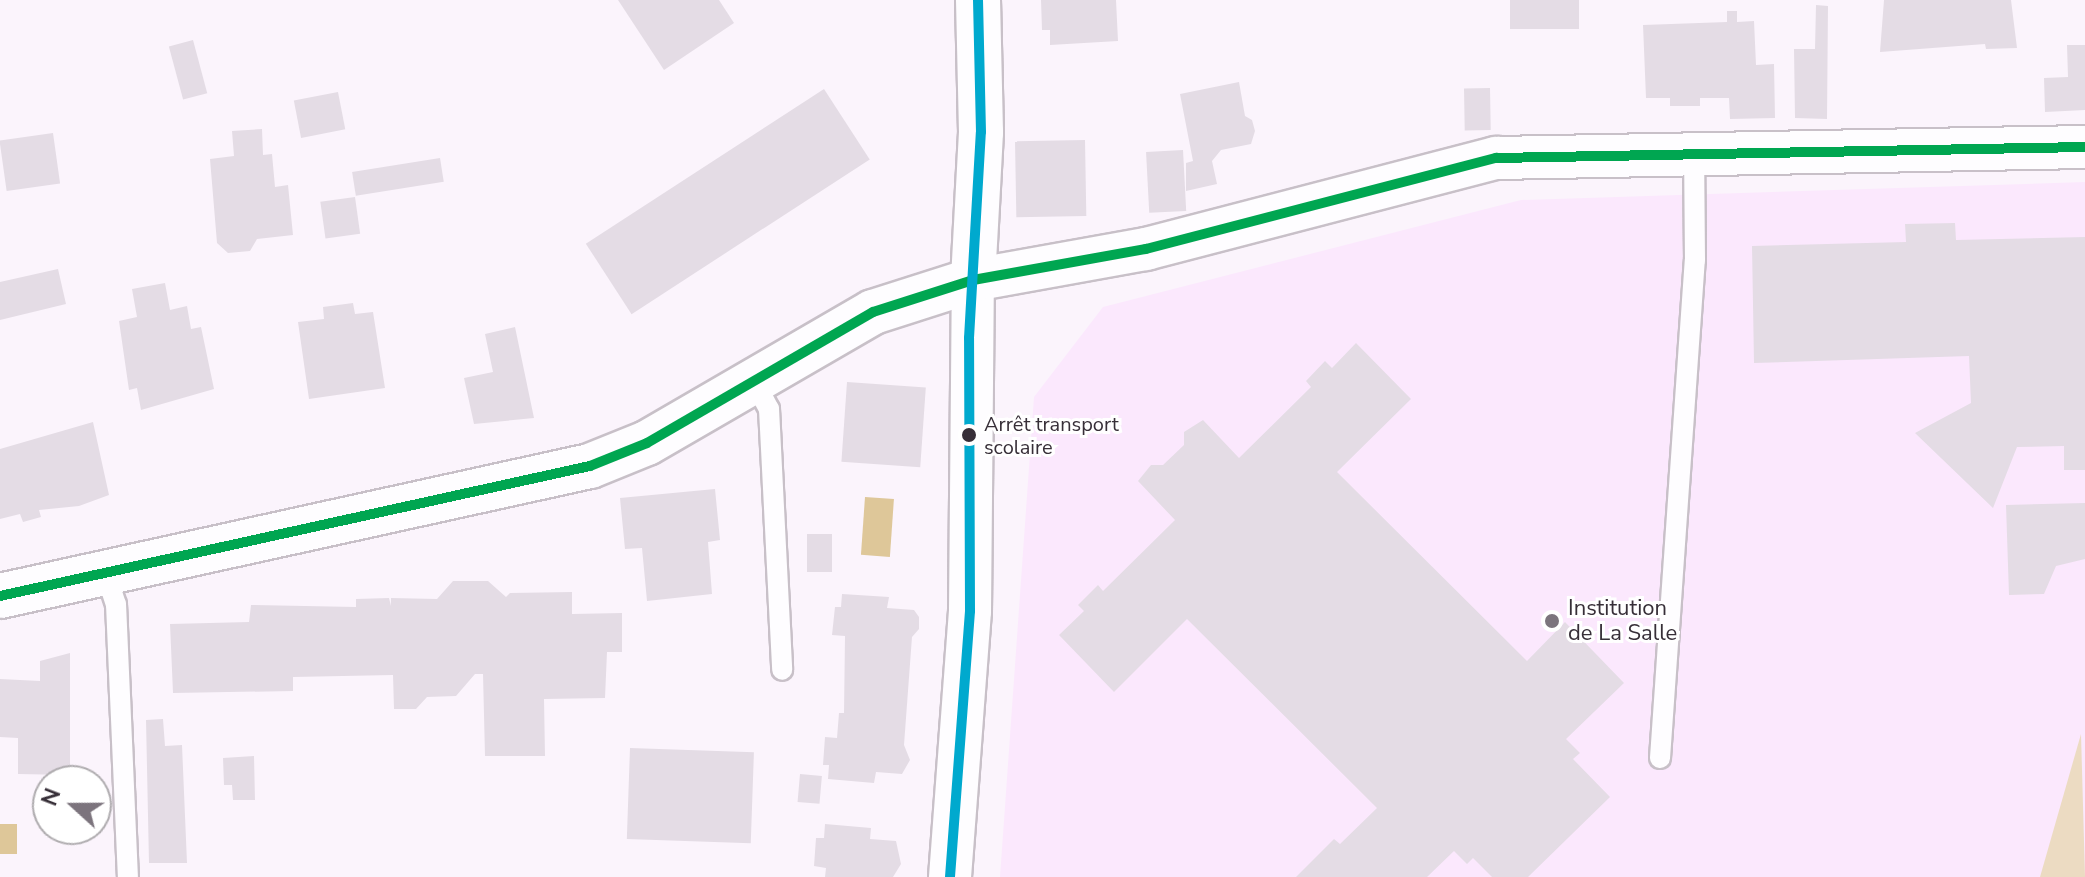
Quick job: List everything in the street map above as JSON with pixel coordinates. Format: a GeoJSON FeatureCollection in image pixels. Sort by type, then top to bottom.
{"type":"FeatureCollection","features":[{"type":"Feature","properties":{"kind":"street"},"geometry":{"type":"LineString","coordinates":[[950,877],[970,611],[973,280],[981,132],[978,0]]}},
{"type":"Feature","properties":{"kind":"street"},"geometry":{"type":"LineString","coordinates":[[0,596],[590,466],[647,443],[873,312],[973,280],[1146,249],[1496,158],[2085,147]]}},
{"type":"Feature","properties":{"kind":"lane"},"geometry":{"type":"LineString","coordinates":[[1660,758],[1695,260],[1694,155]]}},
{"type":"Feature","properties":{"kind":"lane"},"geometry":{"type":"LineString","coordinates":[[754,381],[769,409],[782,670]]}},
{"type":"Feature","properties":{"kind":"lane"},"geometry":{"type":"LineString","coordinates":[[106,574],[116,604],[128,877]]}},
{"type":"Feature","properties":{"kind":"shaded area","name":"Institution de La Salle"},"geometry":{"type":"Polygon","coordinates":[[[2085,182],[2085,877],[1000,877],[1034,397],[1103,307],[1521,200],[2085,182]]]}},
{"type":"Feature","properties":{"kind":"shaded area"},"geometry":{"type":"Polygon","coordinates":[[[865,497],[894,499],[890,557],[861,555],[865,497]]]}},
{"type":"Feature","properties":{"kind":"shaded area"},"geometry":{"type":"Polygon","coordinates":[[[2081,734],[2085,877],[2040,877],[2081,734]]]}},
{"type":"Feature","properties":{"kind":"shaded area"},"geometry":{"type":"Polygon","coordinates":[[[0,824],[17,824],[17,854],[0,854],[0,824]]]}},
{"type":"Feature","properties":{"kind":"building"},"geometry":{"type":"Polygon","coordinates":[[[618,0],[719,0],[734,23],[664,70],[618,0]]]}},
{"type":"Feature","properties":{"kind":"building"},"geometry":{"type":"Polygon","coordinates":[[[1041,0],[1116,0],[1118,41],[1050,45],[1050,30],[1042,30],[1041,0]]]}},
{"type":"Feature","properties":{"kind":"building"},"geometry":{"type":"Polygon","coordinates":[[[1510,0],[1579,0],[1579,29],[1510,29],[1510,0]]]}},
{"type":"Feature","properties":{"kind":"building"},"geometry":{"type":"Polygon","coordinates":[[[1884,0],[2011,0],[2017,48],[1986,49],[1985,44],[1880,52],[1884,0]]]}},
{"type":"Feature","properties":{"kind":"building"},"geometry":{"type":"Polygon","coordinates":[[[1816,5],[1828,6],[1827,119],[1795,118],[1794,49],[1815,49],[1816,5]]]}},
{"type":"Feature","properties":{"kind":"building"},"geometry":{"type":"Polygon","coordinates":[[[1727,11],[1737,11],[1737,22],[1754,21],[1756,65],[1774,64],[1775,118],[1730,119],[1729,98],[1700,98],[1700,106],[1670,106],[1670,98],[1646,98],[1643,25],[1727,22],[1727,11]]]}},
{"type":"Feature","properties":{"kind":"building"},"geometry":{"type":"Polygon","coordinates":[[[193,40],[207,93],[183,100],[169,46],[193,40]]]}},
{"type":"Feature","properties":{"kind":"building"},"geometry":{"type":"Polygon","coordinates":[[[2067,45],[2085,45],[2085,110],[2045,112],[2044,78],[2068,77],[2067,45]]]}},
{"type":"Feature","properties":{"kind":"building"},"geometry":{"type":"Polygon","coordinates":[[[1239,82],[1245,116],[1252,120],[1255,131],[1251,144],[1221,150],[1212,161],[1217,184],[1186,191],[1186,163],[1193,161],[1180,94],[1239,82]]]}},
{"type":"Feature","properties":{"kind":"building"},"geometry":{"type":"Polygon","coordinates":[[[1464,88],[1490,88],[1491,130],[1465,130],[1464,88]]]}},
{"type":"Feature","properties":{"kind":"building"},"geometry":{"type":"Polygon","coordinates":[[[824,89],[870,159],[632,314],[586,244],[824,89]]]}},
{"type":"Feature","properties":{"kind":"building"},"geometry":{"type":"Polygon","coordinates":[[[338,92],[345,129],[301,138],[294,101],[338,92]]]}},
{"type":"Feature","properties":{"kind":"building"},"geometry":{"type":"Polygon","coordinates":[[[262,129],[263,155],[272,154],[275,187],[288,185],[293,235],[257,239],[250,251],[228,253],[217,243],[210,159],[234,156],[232,131],[262,129]]]}},
{"type":"Feature","properties":{"kind":"building"},"geometry":{"type":"Polygon","coordinates":[[[53,133],[60,184],[7,191],[0,140],[53,133]]]}},
{"type":"Feature","properties":{"kind":"building"},"geometry":{"type":"Polygon","coordinates":[[[1085,140],[1086,216],[1016,217],[1015,141],[1085,140]]]}},
{"type":"Feature","properties":{"kind":"building"},"geometry":{"type":"Polygon","coordinates":[[[1183,150],[1186,211],[1149,213],[1146,152],[1183,150]]]}},
{"type":"Feature","properties":{"kind":"building"},"geometry":{"type":"Polygon","coordinates":[[[440,158],[444,182],[356,196],[352,172],[440,158]]]}},
{"type":"Feature","properties":{"kind":"building"},"geometry":{"type":"Polygon","coordinates":[[[355,197],[360,234],[325,239],[320,202],[355,197]]]}},
{"type":"Feature","properties":{"kind":"building"},"geometry":{"type":"Polygon","coordinates":[[[1955,223],[1956,240],[2085,237],[2085,470],[2064,470],[2064,446],[2017,447],[1993,508],[1915,433],[1971,403],[1969,356],[1754,363],[1752,246],[1906,242],[1905,224],[1955,223]]]}},
{"type":"Feature","properties":{"kind":"building"},"geometry":{"type":"Polygon","coordinates":[[[58,269],[66,304],[0,320],[0,282],[58,269]]]}},
{"type":"Feature","properties":{"kind":"building"},"geometry":{"type":"Polygon","coordinates":[[[165,283],[170,310],[187,306],[191,329],[201,327],[214,389],[141,410],[137,388],[129,390],[119,321],[137,317],[132,289],[165,283]]]}},
{"type":"Feature","properties":{"kind":"building"},"geometry":{"type":"Polygon","coordinates":[[[353,303],[355,314],[373,312],[385,388],[309,399],[298,322],[324,319],[323,307],[353,303]]]}},
{"type":"Feature","properties":{"kind":"building"},"geometry":{"type":"Polygon","coordinates":[[[515,327],[534,418],[474,424],[464,378],[493,372],[485,334],[515,327]]]}},
{"type":"Feature","properties":{"kind":"building"},"geometry":{"type":"Polygon","coordinates":[[[1356,343],[1411,399],[1337,472],[1527,661],[1565,622],[1624,683],[1566,739],[1580,753],[1573,759],[1610,797],[1528,877],[1492,877],[1473,858],[1467,864],[1454,851],[1427,877],[1296,877],[1334,839],[1340,844],[1377,808],[1187,619],[1114,692],[1059,635],[1084,611],[1078,605],[1098,585],[1103,591],[1175,520],[1138,481],[1151,465],[1163,465],[1184,445],[1184,432],[1203,420],[1239,458],[1311,387],[1306,381],[1325,361],[1332,368],[1356,343]]]}},
{"type":"Feature","properties":{"kind":"building"},"geometry":{"type":"Polygon","coordinates":[[[847,382],[926,388],[920,467],[841,462],[847,382]]]}},
{"type":"Feature","properties":{"kind":"building"},"geometry":{"type":"Polygon","coordinates":[[[93,422],[109,495],[79,506],[39,510],[41,517],[23,522],[20,514],[0,519],[0,449],[93,422]]]}},
{"type":"Feature","properties":{"kind":"building"},"geometry":{"type":"Polygon","coordinates":[[[715,489],[720,540],[708,542],[712,594],[647,601],[642,548],[625,549],[620,498],[715,489]]]}},
{"type":"Feature","properties":{"kind":"building"},"geometry":{"type":"Polygon","coordinates":[[[2085,503],[2085,559],[2056,566],[2044,594],[2009,595],[2006,505],[2085,503]]]}},
{"type":"Feature","properties":{"kind":"building"},"geometry":{"type":"Polygon","coordinates":[[[807,534],[832,534],[832,572],[807,572],[807,534]]]}},
{"type":"Feature","properties":{"kind":"building"},"geometry":{"type":"Polygon","coordinates":[[[453,581],[488,581],[506,597],[510,593],[572,592],[572,614],[622,613],[622,652],[607,652],[605,698],[544,699],[545,756],[485,756],[483,674],[475,674],[456,696],[427,697],[416,709],[394,709],[393,675],[293,677],[293,691],[173,693],[170,624],[249,622],[251,605],[356,607],[356,599],[389,598],[391,606],[391,598],[437,599],[453,581]]]}},
{"type":"Feature","properties":{"kind":"building"},"geometry":{"type":"Polygon","coordinates":[[[842,594],[889,597],[887,608],[914,610],[919,617],[919,629],[912,637],[904,745],[910,760],[902,774],[876,772],[874,783],[828,779],[829,765],[823,765],[825,737],[837,738],[839,713],[844,713],[845,636],[832,635],[835,607],[841,607],[842,594]]]}},
{"type":"Feature","properties":{"kind":"building"},"geometry":{"type":"Polygon","coordinates":[[[70,653],[70,765],[32,765],[32,774],[18,774],[18,738],[0,737],[0,679],[40,681],[40,661],[70,653]]]}},
{"type":"Feature","properties":{"kind":"building"},"geometry":{"type":"Polygon","coordinates":[[[163,719],[165,746],[182,745],[187,863],[149,863],[146,720],[163,719]]]}},
{"type":"Feature","properties":{"kind":"building"},"geometry":{"type":"Polygon","coordinates":[[[630,748],[754,752],[751,843],[627,839],[630,748]]]}},
{"type":"Feature","properties":{"kind":"building"},"geometry":{"type":"Polygon","coordinates":[[[254,756],[255,800],[233,800],[232,785],[224,785],[223,758],[254,756]]]}},
{"type":"Feature","properties":{"kind":"building"},"geometry":{"type":"Polygon","coordinates":[[[800,774],[822,776],[819,804],[798,802],[800,774]]]}},
{"type":"Feature","properties":{"kind":"building"},"geometry":{"type":"Polygon","coordinates":[[[825,824],[871,828],[870,839],[896,841],[901,864],[893,877],[825,877],[826,868],[814,866],[816,838],[824,838],[825,824]]]}},
{"type":"Feature","properties":{"kind":"transit line"},"geometry":{"type":"LineString","coordinates":[[950,877],[970,611],[969,338],[981,132],[978,0]]}},
{"type":"Feature","properties":{"kind":"transit line"},"geometry":{"type":"LineString","coordinates":[[0,596],[590,466],[647,443],[873,312],[973,280],[1146,249],[1496,158],[2085,147]]}},
{"type":"Feature","properties":{"kind":"place","name":"Arrêt transport scolaire"},"geometry":{"type":"Point","coordinates":[969,435]}},
{"type":"Feature","properties":{"kind":"place","name":"Institution de La Salle"},"geometry":{"type":"Point","coordinates":[1552,621]}}]}
